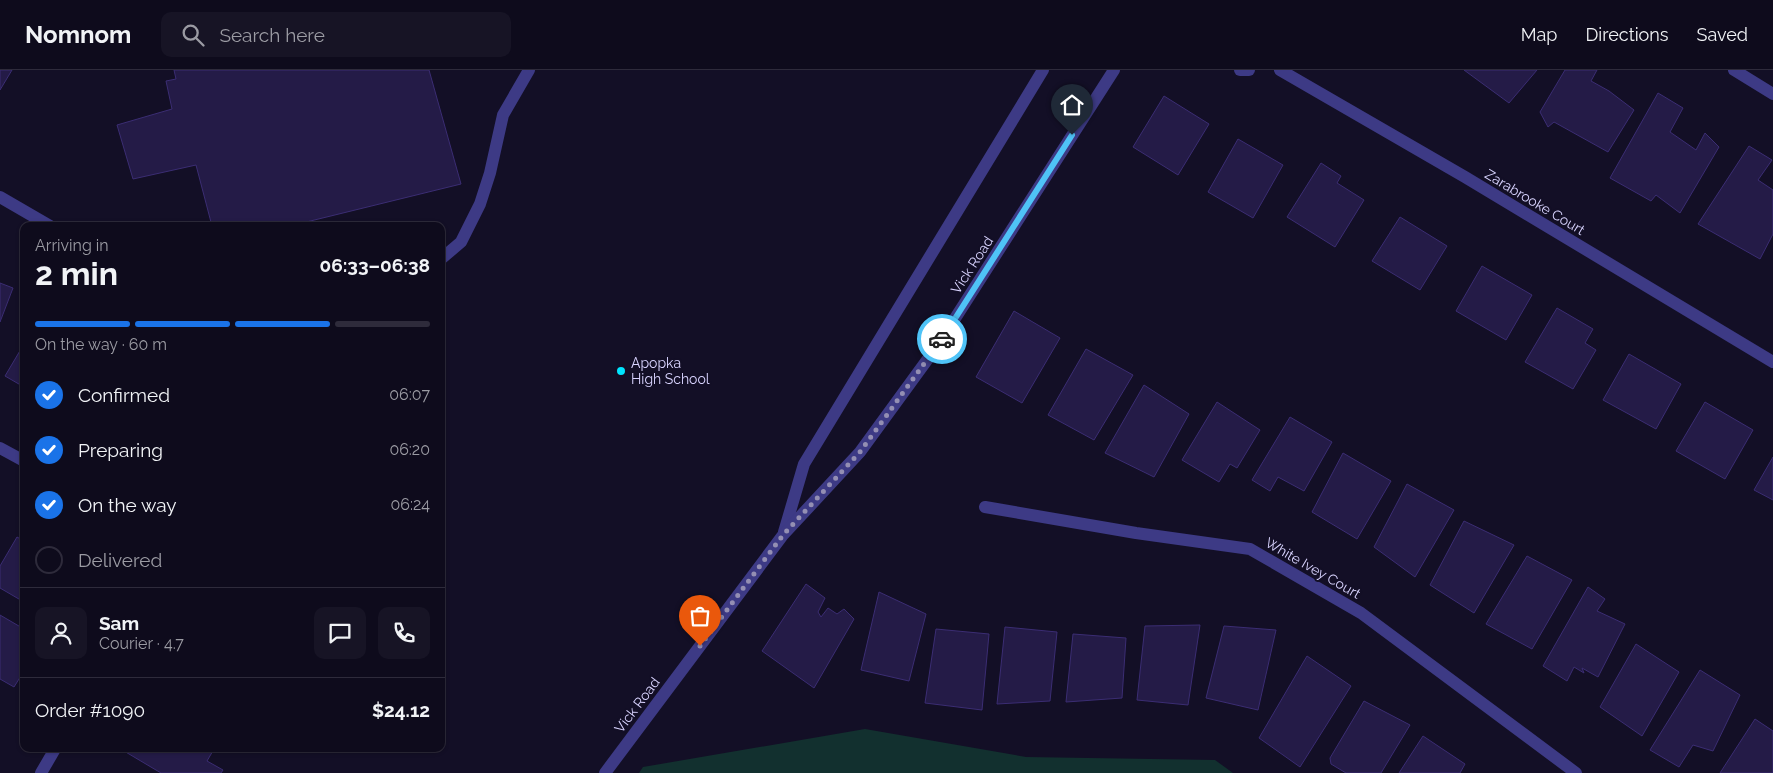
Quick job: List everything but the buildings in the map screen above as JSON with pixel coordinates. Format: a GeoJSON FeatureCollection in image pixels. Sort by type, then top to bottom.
{"type":"FeatureCollection","features":[{"type":"Feature","properties":{"kind":"street"},"geometry":{"type":"LineString","coordinates":[[445,256],[461,242],[480,204],[490,173],[503,115],[529,70]]}},
{"type":"Feature","properties":{"kind":"street","name":"Vick Road"},"geometry":{"type":"LineString","coordinates":[[783,535],[804,464],[1042,70]]}},
{"type":"Feature","properties":{"kind":"street","name":"Vick Road"},"geometry":{"type":"LineString","coordinates":[[605,773],[783,535],[860,452],[938,345],[1114,70]]}},
{"type":"Feature","properties":{"kind":"street"},"geometry":{"type":"LineString","coordinates":[[1240,70],[1249,70]]}},
{"type":"Feature","properties":{"kind":"street","name":"Zarabrooke Court"},"geometry":{"type":"LineString","coordinates":[[1280,70],[1465,177],[1773,362]]}},
{"type":"Feature","properties":{"kind":"street"},"geometry":{"type":"LineString","coordinates":[[1734,70],[1773,94]]}},
{"type":"Feature","properties":{"kind":"street"},"geometry":{"type":"LineString","coordinates":[[0,197],[43,222]]}},
{"type":"Feature","properties":{"kind":"street"},"geometry":{"type":"LineString","coordinates":[[0,448],[20,459]]}},
{"type":"Feature","properties":{"kind":"street","name":"White Ivey Court"},"geometry":{"type":"LineString","coordinates":[[985,507],[1136,533],[1250,548],[1361,613],[1576,773]]}},
{"type":"Feature","properties":{"kind":"street"},"geometry":{"type":"LineString","coordinates":[[41,773],[53,752]]}},
{"type":"Feature","properties":{"kind":"green space"},"geometry":{"type":"Polygon","coordinates":[[[865,729],[1026,757],[1215,760],[1233,773],[639,773],[643,767],[865,729]]]}},
{"type":"Feature","properties":{"kind":"way so far"},"geometry":{"type":"LineString","coordinates":[[700,646],[783,535],[860,452],[942,339]]}},
{"type":"Feature","properties":{"kind":"place","name":"Apopka High School"},"geometry":{"type":"Point","coordinates":[621,371]}},
{"type":"Feature","properties":{"kind":"route"},"geometry":{"type":"LineString","coordinates":[[942,339],[1072,135]]}}]}
